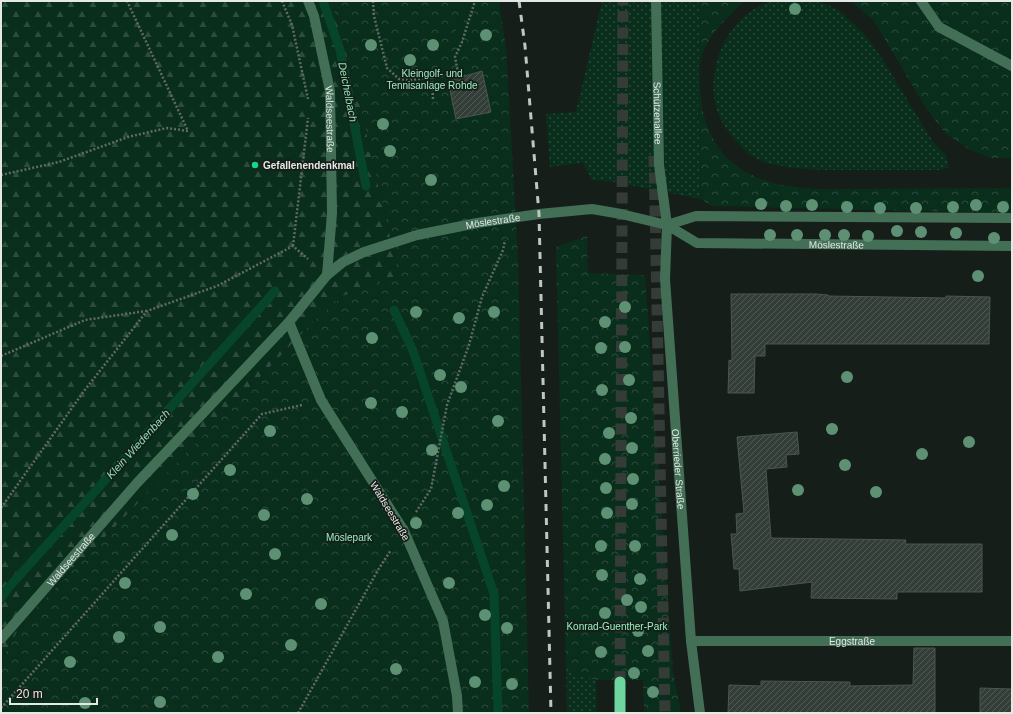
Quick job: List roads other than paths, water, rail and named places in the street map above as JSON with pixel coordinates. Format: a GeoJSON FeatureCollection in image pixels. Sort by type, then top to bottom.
{"type":"FeatureCollection","features":[{"type":"Feature","properties":{"kind":"highway"},"geometry":{"type":"LineString","coordinates":[[620,682],[620,713]]}},
{"type":"Feature","properties":{"kind":"street","name":"Waldseestraße"},"geometry":{"type":"LineString","coordinates":[[1,639],[137,483],[289,322],[327,275],[332,213],[330,91],[314,16],[308,1]]}},
{"type":"Feature","properties":{"kind":"street","name":"Schützenallee"},"geometry":{"type":"LineString","coordinates":[[656,1],[659,165],[667,225]]}},
{"type":"Feature","properties":{"kind":"street"},"geometry":{"type":"LineString","coordinates":[[921,1],[939,27],[1012,66]]}},
{"type":"Feature","properties":{"kind":"street","name":"Möslestraße"},"geometry":{"type":"LineString","coordinates":[[327,275],[343,262],[364,252],[417,236],[477,222],[592,209],[667,225],[697,243],[1012,246]]}},
{"type":"Feature","properties":{"kind":"street"},"geometry":{"type":"LineString","coordinates":[[667,225],[696,216],[1012,218]]}},
{"type":"Feature","properties":{"kind":"street","name":"Oberrieder Straße"},"geometry":{"type":"LineString","coordinates":[[667,225],[665,279],[691,641],[700,713]]}},
{"type":"Feature","properties":{"kind":"street","name":"Waldseestraße"},"geometry":{"type":"LineString","coordinates":[[289,322],[321,400],[404,531],[443,621],[457,696],[458,713]]}},
{"type":"Feature","properties":{"kind":"street","name":"Eggstraße"},"geometry":{"type":"LineString","coordinates":[[691,641],[1012,641]]}},
{"type":"Feature","properties":{"kind":"waterway","name":"Deichelbach"},"geometry":{"type":"LineString","coordinates":[[323,1],[340,50],[366,186]]}},
{"type":"Feature","properties":{"kind":"waterway","name":"Klein Wiedenbach"},"geometry":{"type":"LineString","coordinates":[[1,598],[9,587],[275,291]]}},
{"type":"Feature","properties":{"kind":"waterway"},"geometry":{"type":"LineString","coordinates":[[394,310],[413,351],[494,594],[498,713]]}},
{"type":"Feature","properties":{"kind":"tunnel"},"geometry":{"type":"LineString","coordinates":[[620,682],[623,1]]}},
{"type":"Feature","properties":{"kind":"tunnel"},"geometry":{"type":"LineString","coordinates":[[654,156],[665,713]]}},
{"type":"Feature","properties":{"kind":"railway"},"geometry":{"type":"LineString","coordinates":[[519,1],[525,46],[539,214],[551,713]]}},
{"type":"Feature","properties":{"kind":"place","name":"Gefallenendenkmal"},"geometry":{"type":"Point","coordinates":[255,165]}},
{"type":"Feature","properties":{"kind":"park label","name":"Kleingolf- und Tennisanlage Rohde"},"geometry":{"type":"Point","coordinates":[432,78]}},
{"type":"Feature","properties":{"kind":"park label","name":"Möslepark"},"geometry":{"type":"Point","coordinates":[349,537]}},
{"type":"Feature","properties":{"kind":"park label","name":"Konrad-Guenther-Park"},"geometry":{"type":"Point","coordinates":[617,626]}}]}
